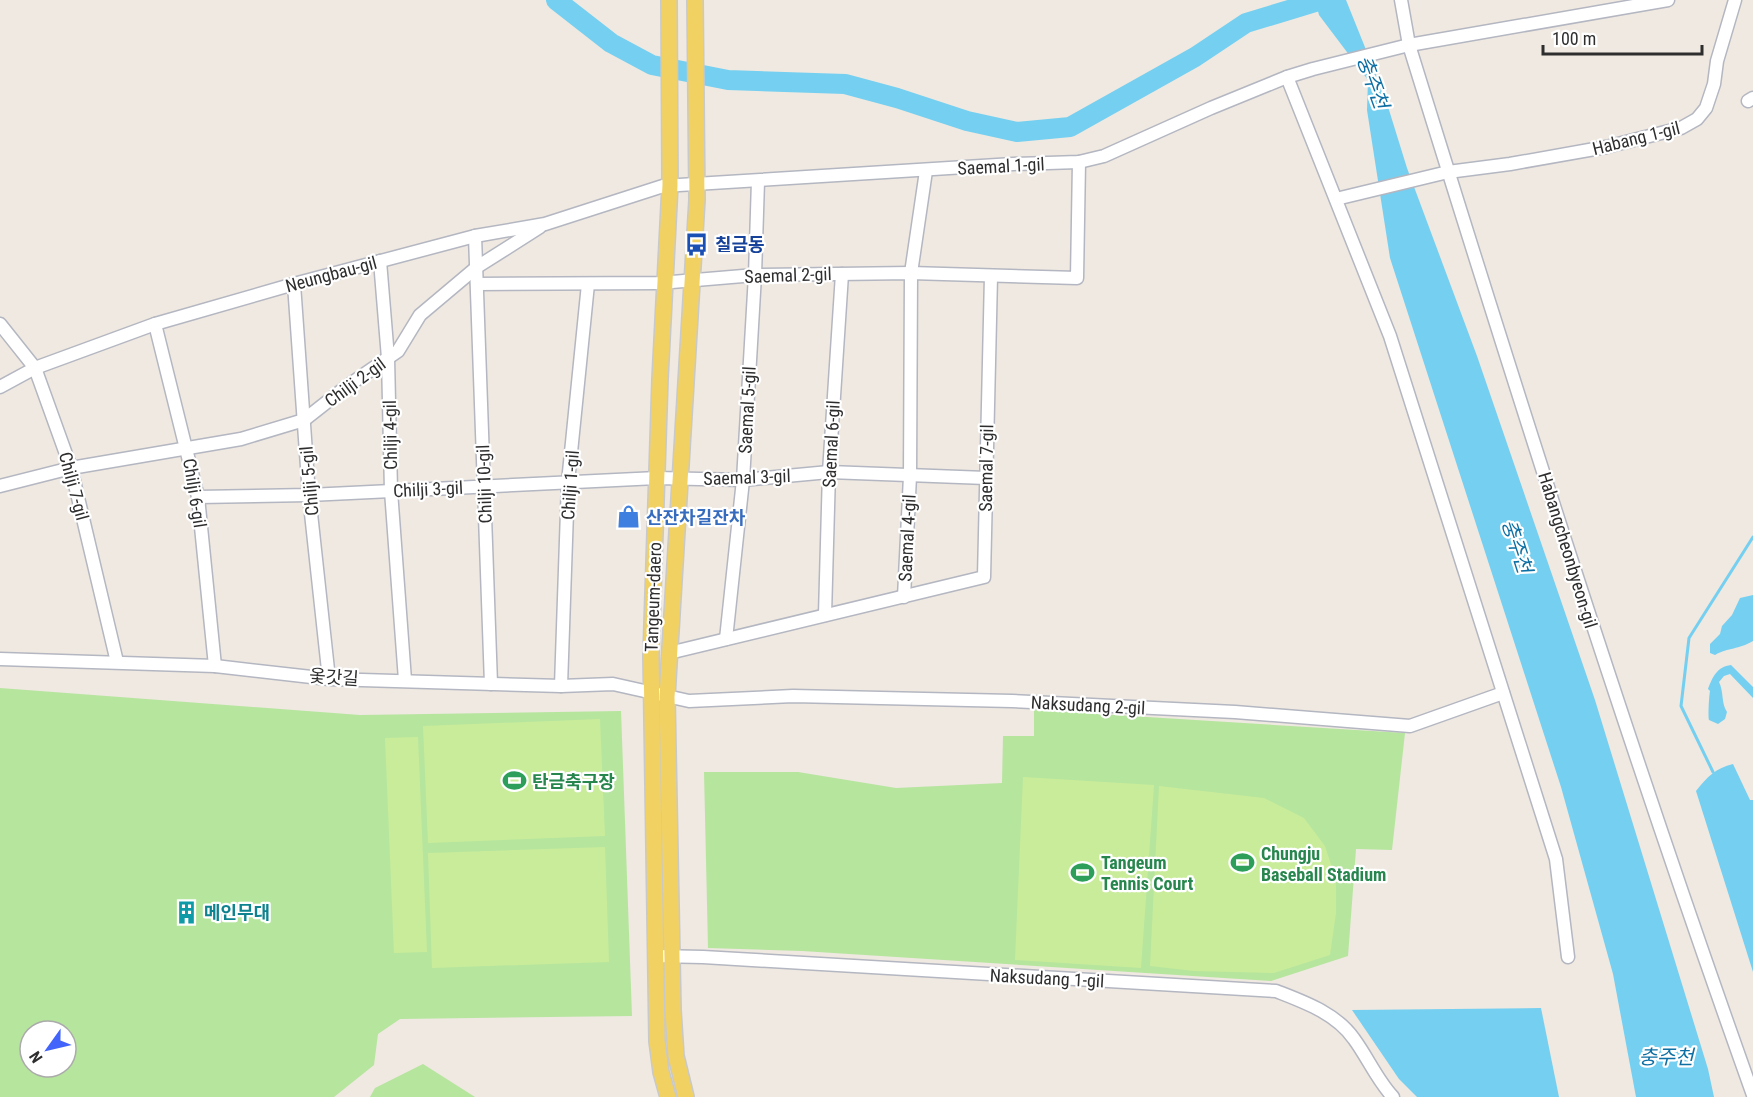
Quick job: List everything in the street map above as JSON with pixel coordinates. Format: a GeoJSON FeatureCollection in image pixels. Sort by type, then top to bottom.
{"type":"FeatureCollection","features":[{"type":"Feature","properties":{"kind":"main road","name":"Tangeum-daero"},"geometry":{"type":"LineString","coordinates":[[686,1097],[676,1056],[673,1010],[667,697],[697,183],[694,100],[695,7]]}},
{"type":"Feature","properties":{"kind":"main road","name":"Tangeum-daero"},"geometry":{"type":"LineString","coordinates":[[668,1097],[658,1053],[650,691],[670,185],[669,8]]}},
{"type":"Feature","properties":{"kind":"street","name":"Habangcheonbyeon-gil"},"geometry":{"type":"LineString","coordinates":[[1401,0],[1409,45],[1592,626],[1702,954],[1753,1095]]}},
{"type":"Feature","properties":{"kind":"street","name":"Saemal 1-gil"},"geometry":{"type":"LineString","coordinates":[[670,185],[1079,162],[1104,156],[1137,143],[1211,108],[1287,77],[1313,69],[1409,45],[1668,0]]}},
{"type":"Feature","properties":{"kind":"street","name":"Habang 1-gil"},"geometry":{"type":"LineString","coordinates":[[1336,199],[1448,172],[1606,147],[1681,128],[1697,119],[1706,108],[1735,0]]}},
{"type":"Feature","properties":{"kind":"street"},"geometry":{"type":"LineString","coordinates":[[1287,77],[1390,336],[1556,859],[1568,957]]}},
{"type":"Feature","properties":{"kind":"street","name":"Saemal 2-gil"},"geometry":{"type":"LineString","coordinates":[[666,282],[755,275],[911,273],[1077,278],[1079,162]]}},
{"type":"Feature","properties":{"kind":"street","name":"Saemal 4-gil"},"geometry":{"type":"LineString","coordinates":[[669,653],[904,597],[909,476],[911,273],[926,171]]}},
{"type":"Feature","properties":{"kind":"street","name":"Saemal 5-gil"},"geometry":{"type":"LineString","coordinates":[[726,639],[743,480],[758,181]]}},
{"type":"Feature","properties":{"kind":"street","name":"Neungbau-gil"},"geometry":{"type":"LineString","coordinates":[[0,387],[35,368],[155,324],[294,284],[476,236],[545,224],[670,185]]}},
{"type":"Feature","properties":{"kind":"street","name":"Chilji 2-gil"},"geometry":{"type":"LineString","coordinates":[[0,486],[71,468],[241,439],[304,420],[398,351],[420,315],[477,267],[545,224]]}},
{"type":"Feature","properties":{"kind":"street"},"geometry":{"type":"LineString","coordinates":[[476,236],[477,284],[666,282]]}},
{"type":"Feature","properties":{"kind":"street","name":"Chilji 4-gil"},"geometry":{"type":"LineString","coordinates":[[380,261],[387,358],[391,491],[405,680]]}},
{"type":"Feature","properties":{"kind":"street","name":"Saemal 6-gil"},"geometry":{"type":"LineString","coordinates":[[825,615],[829,472],[842,274]]}},
{"type":"Feature","properties":{"kind":"street","name":"Saemal 7-gil"},"geometry":{"type":"LineString","coordinates":[[904,597],[984,577],[991,276]]}},
{"type":"Feature","properties":{"kind":"street","name":"Chilji 5-gil"},"geometry":{"type":"LineString","coordinates":[[294,284],[309,495],[329,679]]}},
{"type":"Feature","properties":{"kind":"street","name":"Chilji 10-gil"},"geometry":{"type":"LineString","coordinates":[[477,284],[491,684]]}},
{"type":"Feature","properties":{"kind":"street","name":"Chilji 1-gil"},"geometry":{"type":"LineString","coordinates":[[561,686],[568,482],[588,284]]}},
{"type":"Feature","properties":{"kind":"street","name":"Chilji 7-gil"},"geometry":{"type":"LineString","coordinates":[[0,324],[35,368],[71,468],[117,662]]}},
{"type":"Feature","properties":{"kind":"street","name":"Chilji 6-gil"},"geometry":{"type":"LineString","coordinates":[[155,324],[198,497],[215,666]]}},
{"type":"Feature","properties":{"kind":"street","name":"Saemal 3-gil"},"geometry":{"type":"LineString","coordinates":[[657,478],[743,480],[829,472],[986,478]]}},
{"type":"Feature","properties":{"kind":"street","name":"Chilji 3-gil"},"geometry":{"type":"LineString","coordinates":[[198,497],[309,495],[657,478]]}},
{"type":"Feature","properties":{"kind":"street","name":"옻갓길"},"geometry":{"type":"LineString","coordinates":[[0,659],[215,666],[329,679],[561,686],[613,684],[650,691],[667,697]]}},
{"type":"Feature","properties":{"kind":"street","name":"Naksudang 2-gil"},"geometry":{"type":"LineString","coordinates":[[667,697],[689,701],[793,696],[1012,701],[1235,712],[1410,726],[1503,693]]}},
{"type":"Feature","properties":{"kind":"street","name":"Naksudang 1-gil"},"geometry":{"type":"LineString","coordinates":[[656,956],[1276,991],[1319,1009],[1337,1021],[1353,1037],[1380,1081],[1393,1097]]}},
{"type":"Feature","properties":{"kind":"green space"},"geometry":{"type":"Polygon","coordinates":[[[0,688],[360,715],[621,711],[632,1016],[400,1019],[378,1034],[374,1065],[334,1097],[0,1097],[0,688]]]}},
{"type":"Feature","properties":{"kind":"green space"},"geometry":{"type":"Polygon","coordinates":[[[1034,710],[1405,733],[1392,850],[1356,849],[1348,956],[1271,981],[802,951],[708,948],[704,772],[798,772],[896,788],[1002,783],[1003,736],[1034,736],[1034,710]]]}},
{"type":"Feature","properties":{"kind":"green space","name":"탄금축구장"},"geometry":{"type":"Polygon","coordinates":[[[600,719],[605,836],[428,843],[423,726],[600,719]]]}},
{"type":"Feature","properties":{"kind":"green space"},"geometry":{"type":"Polygon","coordinates":[[[418,737],[427,952],[394,953],[385,738],[418,737]]]}},
{"type":"Feature","properties":{"kind":"green space","name":"Tangeum Tennis Court"},"geometry":{"type":"Polygon","coordinates":[[[1023,777],[1154,785],[1141,968],[1015,960],[1023,777]]]}},
{"type":"Feature","properties":{"kind":"green space","name":"Chungju Baseball Stadium"},"geometry":{"type":"Polygon","coordinates":[[[1159,786],[1264,798],[1304,818],[1325,846],[1336,880],[1336,913],[1330,955],[1274,973],[1194,971],[1150,966],[1159,786]]]}},
{"type":"Feature","properties":{"kind":"green space"},"geometry":{"type":"Polygon","coordinates":[[[605,847],[609,962],[432,968],[428,853],[605,847]]]}},
{"type":"Feature","properties":{"kind":"green space"},"geometry":{"type":"Polygon","coordinates":[[[423,1064],[475,1097],[370,1097],[375,1088],[423,1064]]]}},
{"type":"Feature","properties":{"kind":"water","name":"충주천"},"geometry":{"type":"Polygon","coordinates":[[[1315,0],[1346,0],[1385,97],[1407,168],[1477,356],[1595,700],[1708,1069],[1714,1097],[1636,1097],[1613,974],[1561,787],[1390,258],[1367,110],[1368,80],[1319,15],[1315,0]]]}},
{"type":"Feature","properties":{"kind":"water"},"geometry":{"type":"Polygon","coordinates":[[[1753,595],[1753,641],[1715,655],[1710,653],[1710,644],[1720,634],[1722,626],[1732,615],[1740,598],[1753,595]]]}},
{"type":"Feature","properties":{"kind":"water"},"geometry":{"type":"Polygon","coordinates":[[[1731,665],[1753,687],[1753,698],[1730,674],[1724,676],[1719,682],[1727,712],[1725,719],[1718,724],[1709,720],[1710,691],[1708,689],[1716,673],[1731,665]]]}},
{"type":"Feature","properties":{"kind":"water"},"geometry":{"type":"Polygon","coordinates":[[[1733,764],[1750,800],[1753,800],[1753,972],[1696,791],[1712,774],[1733,764]]]}},
{"type":"Feature","properties":{"kind":"water"},"geometry":{"type":"Polygon","coordinates":[[[1541,1008],[1559,1097],[1417,1097],[1399,1079],[1352,1010],[1541,1008]]]}},
{"type":"Feature","properties":{"kind":"waterway"},"geometry":{"type":"LineString","coordinates":[[556,0],[611,43],[652,65],[728,80],[845,84],[967,121],[1017,132],[1070,127],[1195,57],[1246,23],[1322,0]]}},
{"type":"Feature","properties":{"kind":"waterway"},"geometry":{"type":"LineString","coordinates":[[1713,772],[1681,706],[1689,638],[1753,537]]}},
{"type":"Feature","properties":{"kind":"place","name":"칠금동"},"geometry":{"type":"Point","coordinates":[697,244]}},
{"type":"Feature","properties":{"kind":"place","name":"산잔차길잔차"},"geometry":{"type":"Point","coordinates":[628,517]}},
{"type":"Feature","properties":{"kind":"place","name":"탄금축구장"},"geometry":{"type":"Point","coordinates":[514,781]}},
{"type":"Feature","properties":{"kind":"place","name":"Chungju Baseball Stadium"},"geometry":{"type":"Point","coordinates":[1243,863]}},
{"type":"Feature","properties":{"kind":"place","name":"Tangeum Tennis Court"},"geometry":{"type":"Point","coordinates":[1083,872]}},
{"type":"Feature","properties":{"kind":"place","name":"메인무대"},"geometry":{"type":"Point","coordinates":[186,912]}}]}
